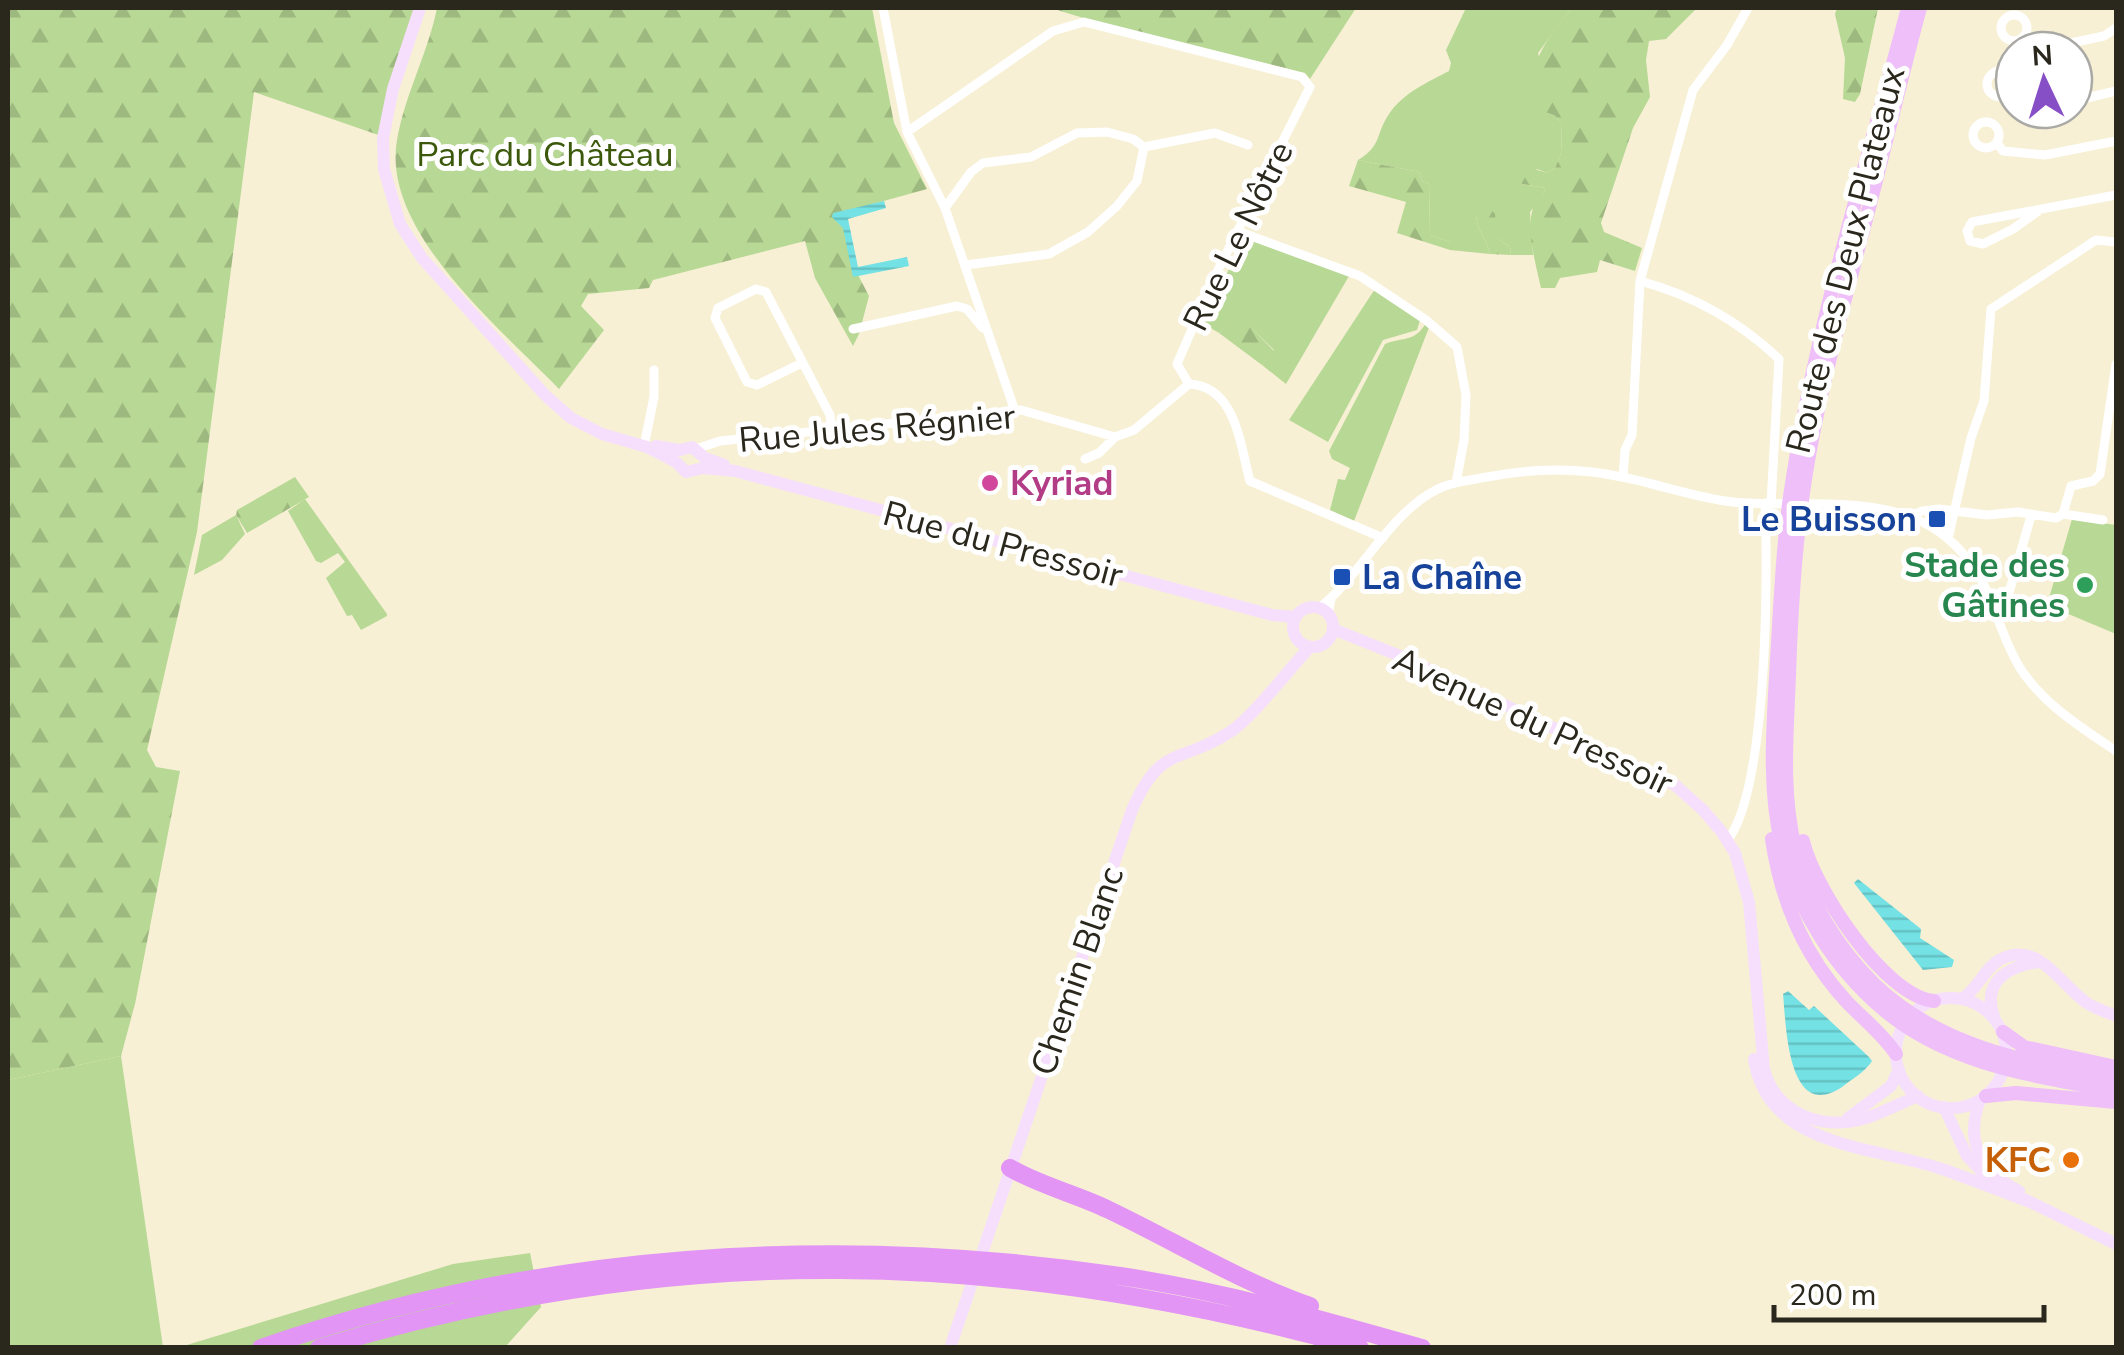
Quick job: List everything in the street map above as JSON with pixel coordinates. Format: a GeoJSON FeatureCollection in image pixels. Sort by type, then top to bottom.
{"type":"FeatureCollection","features":[{"type":"Feature","properties":{"kind":"highway"},"geometry":{"type":"LineString","coordinates":[[1010,1168],[1029,1180],[1106,1208],[1231,1275],[1348,1320],[1365,1340]]}},
{"type":"Feature","properties":{"kind":"highway"},"geometry":{"type":"LineString","coordinates":[[261,1348],[374,1312],[531,1278],[610,1266],[768,1253],[986,1259],[1122,1276],[1210,1293],[1365,1340]]}},
{"type":"Feature","properties":{"kind":"highway"},"geometry":{"type":"LineString","coordinates":[[319,1348],[448,1312],[610,1282],[769,1270],[856,1269],[984,1274],[1123,1292],[1422,1348]]}},
{"type":"Feature","properties":{"kind":"main road","name":"Route des Deux Plateaux"},"geometry":{"type":"LineString","coordinates":[[1908,8],[1816,362],[1798,448],[1782,569],[1773,744],[1776,816],[1792,880],[1823,941],[1864,992],[1917,1033],[1975,1060],[2116,1091]]}},
{"type":"Feature","properties":{"kind":"main road","name":"Route des Deux Plateaux"},"geometry":{"type":"LineString","coordinates":[[1920,8],[1816,421],[1796,541],[1786,772],[1795,849],[1817,906],[1852,960],[1902,1008],[1944,1034],[2010,1058],[2116,1078]]}},
{"type":"Feature","properties":{"kind":"main road"},"geometry":{"type":"LineString","coordinates":[[1790,646],[1796,667],[1793,768],[1797,814],[1812,868],[1847,925],[1879,964],[1900,986],[1922,999],[1934,1000]]}},
{"type":"Feature","properties":{"kind":"main road"},"geometry":{"type":"LineString","coordinates":[[1773,744],[1767,763],[1769,821],[1784,900],[1827,978],[1898,1062]]}},
{"type":"Feature","properties":{"kind":"main road"},"geometry":{"type":"LineString","coordinates":[[2004,1040],[2116,1067]]}},
{"type":"Feature","properties":{"kind":"main road"},"geometry":{"type":"LineString","coordinates":[[1983,1098],[2016,1093],[2116,1102]]}},
{"type":"Feature","properties":{"kind":"street"},"geometry":{"type":"LineString","coordinates":[[420,8],[393,89],[382,138],[384,168],[400,224],[422,258],[571,418],[602,434],[678,456],[688,447],[698,458]]}},
{"type":"Feature","properties":{"kind":"street"},"geometry":{"type":"LineString","coordinates":[[883,8],[908,132],[946,208],[1015,411]]}},
{"type":"Feature","properties":{"kind":"street"},"geometry":{"type":"LineString","coordinates":[[1623,477],[1625,450],[1632,435],[1640,281],[1694,90],[1748,8]]}},
{"type":"Feature","properties":{"kind":"street","name":"Rue Le Nôtre"},"geometry":{"type":"LineString","coordinates":[[908,132],[1053,30],[1084,22],[1302,77],[1310,88],[1216,276],[1177,364],[1189,384]]}},
{"type":"Feature","properties":{"kind":"street"},"geometry":{"type":"LineString","coordinates":[[946,208],[971,172],[984,163],[1031,157],[1076,133],[1107,132],[1133,139],[1144,147],[1215,133],[1248,146]]}},
{"type":"Feature","properties":{"kind":"street"},"geometry":{"type":"LineString","coordinates":[[1997,144],[2004,151],[2046,154],[2116,141]]}},
{"type":"Feature","properties":{"kind":"street"},"geometry":{"type":"LineString","coordinates":[[966,265],[1049,254],[1088,232],[1137,182],[1144,147]]}},
{"type":"Feature","properties":{"kind":"street"},"geometry":{"type":"LineString","coordinates":[[2041,209],[1982,244],[1970,242],[1967,232],[1972,222],[2041,209],[2116,196]]}},
{"type":"Feature","properties":{"kind":"street"},"geometry":{"type":"LineString","coordinates":[[1240,232],[1360,276],[1426,320],[1457,347],[1466,395],[1464,440],[1456,483]]}},
{"type":"Feature","properties":{"kind":"street"},"geometry":{"type":"LineString","coordinates":[[1948,538],[1971,438],[1984,402],[1991,309],[2096,240],[2116,242]]}},
{"type":"Feature","properties":{"kind":"street"},"geometry":{"type":"LineString","coordinates":[[1640,281],[1689,296],[1760,341],[1780,359],[1754,758],[1742,816],[1723,834]]}},
{"type":"Feature","properties":{"kind":"street"},"geometry":{"type":"LineString","coordinates":[[802,363],[757,385],[748,382],[715,318],[718,308],[756,289],[766,292],[830,415],[832,430]]}},
{"type":"Feature","properties":{"kind":"street"},"geometry":{"type":"LineString","coordinates":[[853,329],[958,306],[973,315],[989,338]]}},
{"type":"Feature","properties":{"kind":"street"},"geometry":{"type":"LineString","coordinates":[[2063,514],[2072,486],[2093,481],[2100,474],[2116,364]]}},
{"type":"Feature","properties":{"kind":"street"},"geometry":{"type":"LineString","coordinates":[[645,447],[654,397],[654,370]]}},
{"type":"Feature","properties":{"kind":"street"},"geometry":{"type":"LineString","coordinates":[[1085,459],[1134,430],[1189,384],[1210,389],[1222,398],[1232,414],[1250,481],[1383,538]]}},
{"type":"Feature","properties":{"kind":"street","name":"Rue Jules Régnier"},"geometry":{"type":"LineString","coordinates":[[698,458],[720,442],[1015,411],[1115,438]]}},
{"type":"Feature","properties":{"kind":"street","name":"Rue du Pressoir"},"geometry":{"type":"LineString","coordinates":[[678,456],[682,471],[698,458],[735,472],[1272,615],[1300,634]]}},
{"type":"Feature","properties":{"kind":"street"},"geometry":{"type":"LineString","coordinates":[[1323,611],[1383,538],[1422,500],[1456,483],[1540,469],[1571,468],[1698,497],[1862,506],[1909,516],[1948,538],[1970,562],[1995,604],[2016,662],[2052,704],[2116,751]]}},
{"type":"Feature","properties":{"kind":"street"},"geometry":{"type":"LineString","coordinates":[[1909,516],[1922,510],[1955,510],[2056,518],[2063,514],[2103,520]]}},
{"type":"Feature","properties":{"kind":"street"},"geometry":{"type":"LineString","coordinates":[[1995,604],[2008,596],[2031,516]]}},
{"type":"Feature","properties":{"kind":"street"},"geometry":{"type":"LineString","coordinates":[[1300,634],[1306,609],[1323,611]]}},
{"type":"Feature","properties":{"kind":"street"},"geometry":{"type":"LineString","coordinates":[[1323,611],[1331,634]]}},
{"type":"Feature","properties":{"kind":"street","name":"Avenue du Pressoir"},"geometry":{"type":"LineString","coordinates":[[1300,634],[1353,637],[1675,785],[1723,834],[1735,853],[1749,902],[1762,1059],[1770,1088],[1798,1115],[1815,1121],[1844,1120]]}},
{"type":"Feature","properties":{"kind":"street","name":"Chemin Blanc"},"geometry":{"type":"LineString","coordinates":[[950,1348],[1144,782],[1166,760],[1232,731],[1296,662],[1300,634]]}},
{"type":"Feature","properties":{"kind":"street"},"geometry":{"type":"LineString","coordinates":[[1844,1120],[1864,1109],[1890,1086],[1898,1062],[1900,1033],[1919,1008],[1934,1000],[1962,998],[1973,992],[2002,958],[2028,954],[2088,1004],[2116,1016]]}},
{"type":"Feature","properties":{"kind":"street"},"geometry":{"type":"LineString","coordinates":[[2040,962],[2019,964],[2002,974],[1991,998],[2004,1040],[2000,1078],[1974,1114],[1974,1143],[1985,1167],[1994,1176],[2116,1240]]}},
{"type":"Feature","properties":{"kind":"street","name":"Avenue du Pressoir"},"geometry":{"type":"LineString","coordinates":[[1755,982],[1750,1004],[1757,1078],[1766,1097],[1791,1122],[1870,1152],[1940,1168],[2030,1202]]}},
{"type":"Feature","properties":{"kind":"street"},"geometry":{"type":"LineString","coordinates":[[1962,998],[1981,1006],[1995,1018]]}},
{"type":"Feature","properties":{"kind":"street"},"geometry":{"type":"LineString","coordinates":[[1898,1062],[1905,1083],[1918,1096],[1944,1108],[1962,1107],[1983,1098]]}},
{"type":"Feature","properties":{"kind":"street"},"geometry":{"type":"LineString","coordinates":[[1844,1120],[1862,1119],[1918,1096]]}},
{"type":"Feature","properties":{"kind":"street"},"geometry":{"type":"LineString","coordinates":[[1944,1108],[1977,1171],[1994,1186],[2116,1240]]}},
{"type":"Feature","properties":{"kind":"green space"},"geometry":{"type":"Polygon","coordinates":[[[8,8],[418,8],[387,138],[254,92],[197,532],[147,750],[156,767],[180,771],[135,1004],[121,1056],[8,1080],[8,8]]]}},
{"type":"Feature","properties":{"kind":"green space","name":"Parc du Château"},"geometry":{"type":"Polygon","coordinates":[[[437,8],[872,8],[894,123],[927,189],[844,212],[856,271],[869,296],[853,346],[815,278],[805,241],[653,280],[649,288],[588,294],[581,306],[604,330],[559,389],[450,276],[407,209],[397,174],[397,140],[437,8]]]}},
{"type":"Feature","properties":{"kind":"green space"},"geometry":{"type":"Polygon","coordinates":[[[1051,8],[1356,8],[1310,79],[1305,73],[1051,8]]]}},
{"type":"Feature","properties":{"kind":"green space"},"geometry":{"type":"Polygon","coordinates":[[[1466,8],[1571,8],[1538,53],[1554,115],[1562,123],[1561,153],[1555,168],[1547,173],[1537,169],[1522,184],[1545,188],[1530,212],[1533,255],[1511,255],[1510,247],[1476,213],[1490,254],[1450,250],[1450,242],[1430,235],[1429,184],[1422,181],[1419,172],[1358,160],[1375,145],[1389,114],[1401,100],[1449,71],[1451,63],[1446,50],[1466,8]]]}},
{"type":"Feature","properties":{"kind":"green space"},"geometry":{"type":"Polygon","coordinates":[[[1571,8],[1697,8],[1666,39],[1649,41],[1646,60],[1650,97],[1633,128],[1601,223],[1604,232],[1642,248],[1635,271],[1600,260],[1597,272],[1560,278],[1555,288],[1541,288],[1531,225],[1532,212],[1545,188],[1522,184],[1518,172],[1525,166],[1547,173],[1555,168],[1561,153],[1562,123],[1540,110],[1533,81],[1539,55],[1571,8]]]}},
{"type":"Feature","properties":{"kind":"green space"},"geometry":{"type":"Polygon","coordinates":[[[1837,8],[1878,8],[1855,102],[1843,99],[1845,58],[1837,8]]]}},
{"type":"Feature","properties":{"kind":"green space"},"geometry":{"type":"Polygon","coordinates":[[[1358,160],[1419,172],[1422,181],[1429,184],[1430,235],[1450,242],[1450,250],[1397,233],[1406,202],[1349,186],[1358,160]]]}},
{"type":"Feature","properties":{"kind":"green space"},"geometry":{"type":"Polygon","coordinates":[[[1488,206],[1495,214],[1498,239],[1510,247],[1511,255],[1490,254],[1476,213],[1488,206]]]}},
{"type":"Feature","properties":{"kind":"green space"},"geometry":{"type":"Polygon","coordinates":[[[1250,239],[1349,276],[1286,384],[1262,365],[1274,350],[1236,313],[1219,333],[1201,322],[1243,243],[1250,239]]]}},
{"type":"Feature","properties":{"kind":"green space"},"geometry":{"type":"Polygon","coordinates":[[[1375,289],[1420,320],[1417,330],[1383,340],[1328,442],[1289,420],[1375,289]]]}},
{"type":"Feature","properties":{"kind":"green space"},"geometry":{"type":"Polygon","coordinates":[[[1236,312],[1274,351],[1262,365],[1219,333],[1236,312]]]}},
{"type":"Feature","properties":{"kind":"green space"},"geometry":{"type":"Polygon","coordinates":[[[1426,323],[1430,325],[1354,521],[1330,510],[1338,479],[1345,480],[1350,468],[1332,459],[1329,451],[1385,344],[1413,336],[1426,323]]]}},
{"type":"Feature","properties":{"kind":"green space"},"geometry":{"type":"Polygon","coordinates":[[[295,477],[309,497],[247,533],[237,510],[295,477]]]}},
{"type":"Feature","properties":{"kind":"green space"},"geometry":{"type":"Polygon","coordinates":[[[305,499],[387,616],[361,630],[352,615],[347,616],[326,578],[345,562],[338,553],[321,563],[316,561],[288,511],[305,499]]]}},
{"type":"Feature","properties":{"kind":"green space"},"geometry":{"type":"Polygon","coordinates":[[[236,515],[245,534],[222,560],[194,575],[202,535],[236,515]]]}},
{"type":"Feature","properties":{"kind":"green space","name":"Stade des Gâtines"},"geometry":{"type":"Polygon","coordinates":[[[2072,519],[2116,525],[2116,634],[2047,605],[2072,519]]]}},
{"type":"Feature","properties":{"kind":"green space"},"geometry":{"type":"Polygon","coordinates":[[[121,1056],[163,1347],[8,1347],[8,1080],[121,1056]]]}},
{"type":"Feature","properties":{"kind":"green space"},"geometry":{"type":"Polygon","coordinates":[[[530,1253],[541,1307],[505,1347],[177,1348],[453,1264],[530,1253]]]}},
{"type":"Feature","properties":{"kind":"water"},"geometry":{"type":"Polygon","coordinates":[[[884,201],[886,208],[848,219],[858,267],[907,257],[909,266],[853,277],[843,228],[832,217],[833,213],[884,201]]]}},
{"type":"Feature","properties":{"kind":"water"},"geometry":{"type":"Polygon","coordinates":[[[1858,879],[1921,929],[1920,938],[1954,960],[1952,967],[1923,970],[1854,883],[1858,879]]]}},
{"type":"Feature","properties":{"kind":"water"},"geometry":{"type":"Polygon","coordinates":[[[1788,991],[1809,1010],[1814,1006],[1872,1061],[1842,1087],[1824,1095],[1810,1092],[1800,1081],[1788,1045],[1783,994],[1788,991]]]}},
{"type":"Feature","properties":{"kind":"place","name":"Kyriad"},"geometry":{"type":"Point","coordinates":[990,483]}},
{"type":"Feature","properties":{"kind":"place","name":"Le Buisson"},"geometry":{"type":"Point","coordinates":[1937,519]}},
{"type":"Feature","properties":{"kind":"place","name":"La Chaîne"},"geometry":{"type":"Point","coordinates":[1342,577]}},
{"type":"Feature","properties":{"kind":"place","name":"Stade des Gâtines"},"geometry":{"type":"Point","coordinates":[2085,585]}},
{"type":"Feature","properties":{"kind":"place","name":"KFC"},"geometry":{"type":"Point","coordinates":[2071,1160]}}]}
